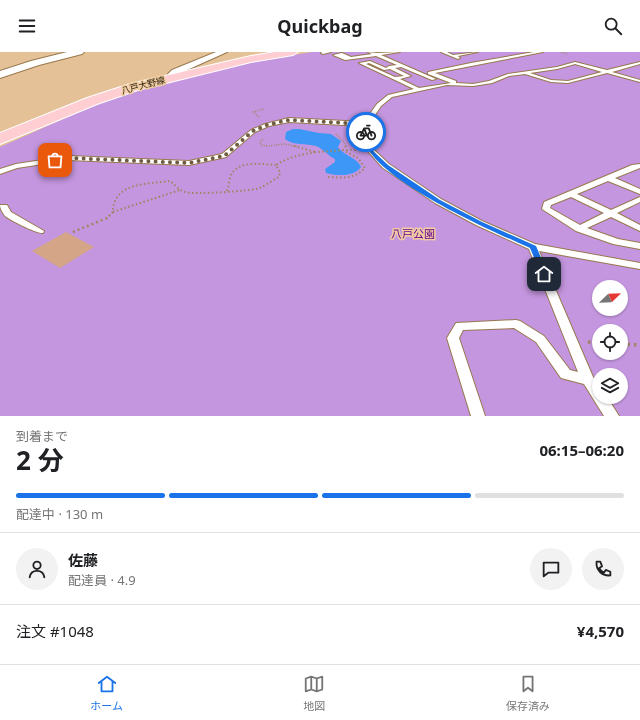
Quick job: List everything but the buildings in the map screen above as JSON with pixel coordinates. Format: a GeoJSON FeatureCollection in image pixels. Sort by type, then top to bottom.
{"type":"FeatureCollection","features":[{"type":"Feature","properties":{"kind":"main road","name":"八戸大野線"},"geometry":{"type":"LineString","coordinates":[[0,139],[98,99],[134,87],[251,59],[293,52]]}},
{"type":"Feature","properties":{"kind":"street"},"geometry":{"type":"LineString","coordinates":[[0,75],[35,63],[79,52]]}},
{"type":"Feature","properties":{"kind":"street"},"geometry":{"type":"LineString","coordinates":[[175,76],[173,74],[175,72],[223,52]]}},
{"type":"Feature","properties":{"kind":"lane"},"geometry":{"type":"LineString","coordinates":[[323,53],[329,52]]}},
{"type":"Feature","properties":{"kind":"lane"},"geometry":{"type":"LineString","coordinates":[[363,56],[372,53],[398,52]]}},
{"type":"Feature","properties":{"kind":"lane"},"geometry":{"type":"LineString","coordinates":[[443,52],[460,58]]}},
{"type":"Feature","properties":{"kind":"lane"},"geometry":{"type":"LineString","coordinates":[[453,56],[476,52]]}},
{"type":"Feature","properties":{"kind":"lane"},"geometry":{"type":"LineString","coordinates":[[462,85],[430,73],[471,64],[541,52]]}},
{"type":"Feature","properties":{"kind":"lane"},"geometry":{"type":"LineString","coordinates":[[372,53],[447,84]]}},
{"type":"Feature","properties":{"kind":"lane"},"geometry":{"type":"LineString","coordinates":[[357,54],[409,76],[384,81]]}},
{"type":"Feature","properties":{"kind":"lane"},"geometry":{"type":"LineString","coordinates":[[351,58],[357,54]]}},
{"type":"Feature","properties":{"kind":"lane"},"geometry":{"type":"LineString","coordinates":[[357,54],[366,60],[371,60]]}},
{"type":"Feature","properties":{"kind":"lane"},"geometry":{"type":"LineString","coordinates":[[402,65],[386,69],[370,62],[361,63],[419,90]]}},
{"type":"Feature","properties":{"kind":"lane"},"geometry":{"type":"LineString","coordinates":[[640,81],[575,63],[557,68],[508,75],[490,82],[473,85],[447,84],[390,96],[379,105],[366,124],[366,141],[369,149],[386,166],[438,202],[479,223],[533,247],[640,266]]}},
{"type":"Feature","properties":{"kind":"lane"},"geometry":{"type":"LineString","coordinates":[[525,73],[560,83],[640,63]]}},
{"type":"Feature","properties":{"kind":"lane"},"geometry":{"type":"LineString","coordinates":[[0,172],[16,166],[69,158],[189,163],[224,156],[253,131],[267,125],[284,121],[366,124]]}},
{"type":"Feature","properties":{"kind":"lane"},"geometry":{"type":"LineString","coordinates":[[640,166],[547,204],[546,209],[579,229],[618,243],[640,246]]}},
{"type":"Feature","properties":{"kind":"lane"},"geometry":{"type":"LineString","coordinates":[[608,178],[640,192]]}},
{"type":"Feature","properties":{"kind":"lane"},"geometry":{"type":"LineString","coordinates":[[571,194],[640,228]]}},
{"type":"Feature","properties":{"kind":"lane"},"geometry":{"type":"LineString","coordinates":[[579,229],[640,199]]}},
{"type":"Feature","properties":{"kind":"lane"},"geometry":{"type":"LineString","coordinates":[[0,207],[4,207],[8,214],[40,231]]}},
{"type":"Feature","properties":{"kind":"lane"},"geometry":{"type":"LineString","coordinates":[[533,247],[588,380],[592,386]]}},
{"type":"Feature","properties":{"kind":"lane"},"geometry":{"type":"LineString","coordinates":[[478,416],[453,338],[460,326],[516,324],[540,338],[566,374],[588,380]]}},
{"type":"Feature","properties":{"kind":"lane"},"geometry":{"type":"LineString","coordinates":[[604,404],[612,416]]}},
{"type":"Feature","properties":{"kind":"path"},"geometry":{"type":"LineString","coordinates":[[330,132],[338,135],[343,141],[347,150]]}},
{"type":"Feature","properties":{"kind":"path"},"geometry":{"type":"LineString","coordinates":[[264,139],[260,142],[261,145],[290,145],[312,150],[315,153]]}},
{"type":"Feature","properties":{"kind":"path"},"geometry":{"type":"LineString","coordinates":[[227,192],[232,173],[239,167],[252,165],[276,165],[286,159],[322,152],[369,149]]}},
{"type":"Feature","properties":{"kind":"path"},"geometry":{"type":"LineString","coordinates":[[328,177],[351,177],[362,173],[365,168],[358,158],[343,150]]}},
{"type":"Feature","properties":{"kind":"path"},"geometry":{"type":"LineString","coordinates":[[73,232],[107,218],[114,212],[180,190],[187,192],[227,192],[259,188],[279,177],[280,172],[276,165]]}},
{"type":"Feature","properties":{"kind":"path"},"geometry":{"type":"LineString","coordinates":[[114,212],[113,203],[121,191],[134,186],[170,181],[180,190]]}},
{"type":"Feature","properties":{"kind":"path"},"geometry":{"type":"LineString","coordinates":[[628,344],[640,345]]}},
{"type":"Feature","properties":{"kind":"green space","name":"八戸公園"},"geometry":{"type":"Polygon","coordinates":[[[312,52],[640,52],[640,416],[0,416],[0,147],[123,95],[169,81],[241,64],[312,52]]]}},
{"type":"Feature","properties":{"kind":"water"},"geometry":{"type":"Polygon","coordinates":[[[293,129],[331,134],[341,141],[338,147],[344,153],[357,161],[361,167],[354,173],[345,175],[326,173],[325,169],[335,162],[335,159],[316,146],[296,144],[285,139],[286,132],[293,129]]]}},
{"type":"Feature","properties":{"kind":"way so far"},"geometry":{"type":"LineString","coordinates":[[55,160],[69,158],[189,163],[224,156],[253,131],[267,125],[289,120],[366,124],[366,132]]}},
{"type":"Feature","properties":{"kind":"route"},"geometry":{"type":"LineString","coordinates":[[366,132],[366,141],[369,149],[386,166],[438,202],[479,223],[533,247],[544,274]]}}]}
